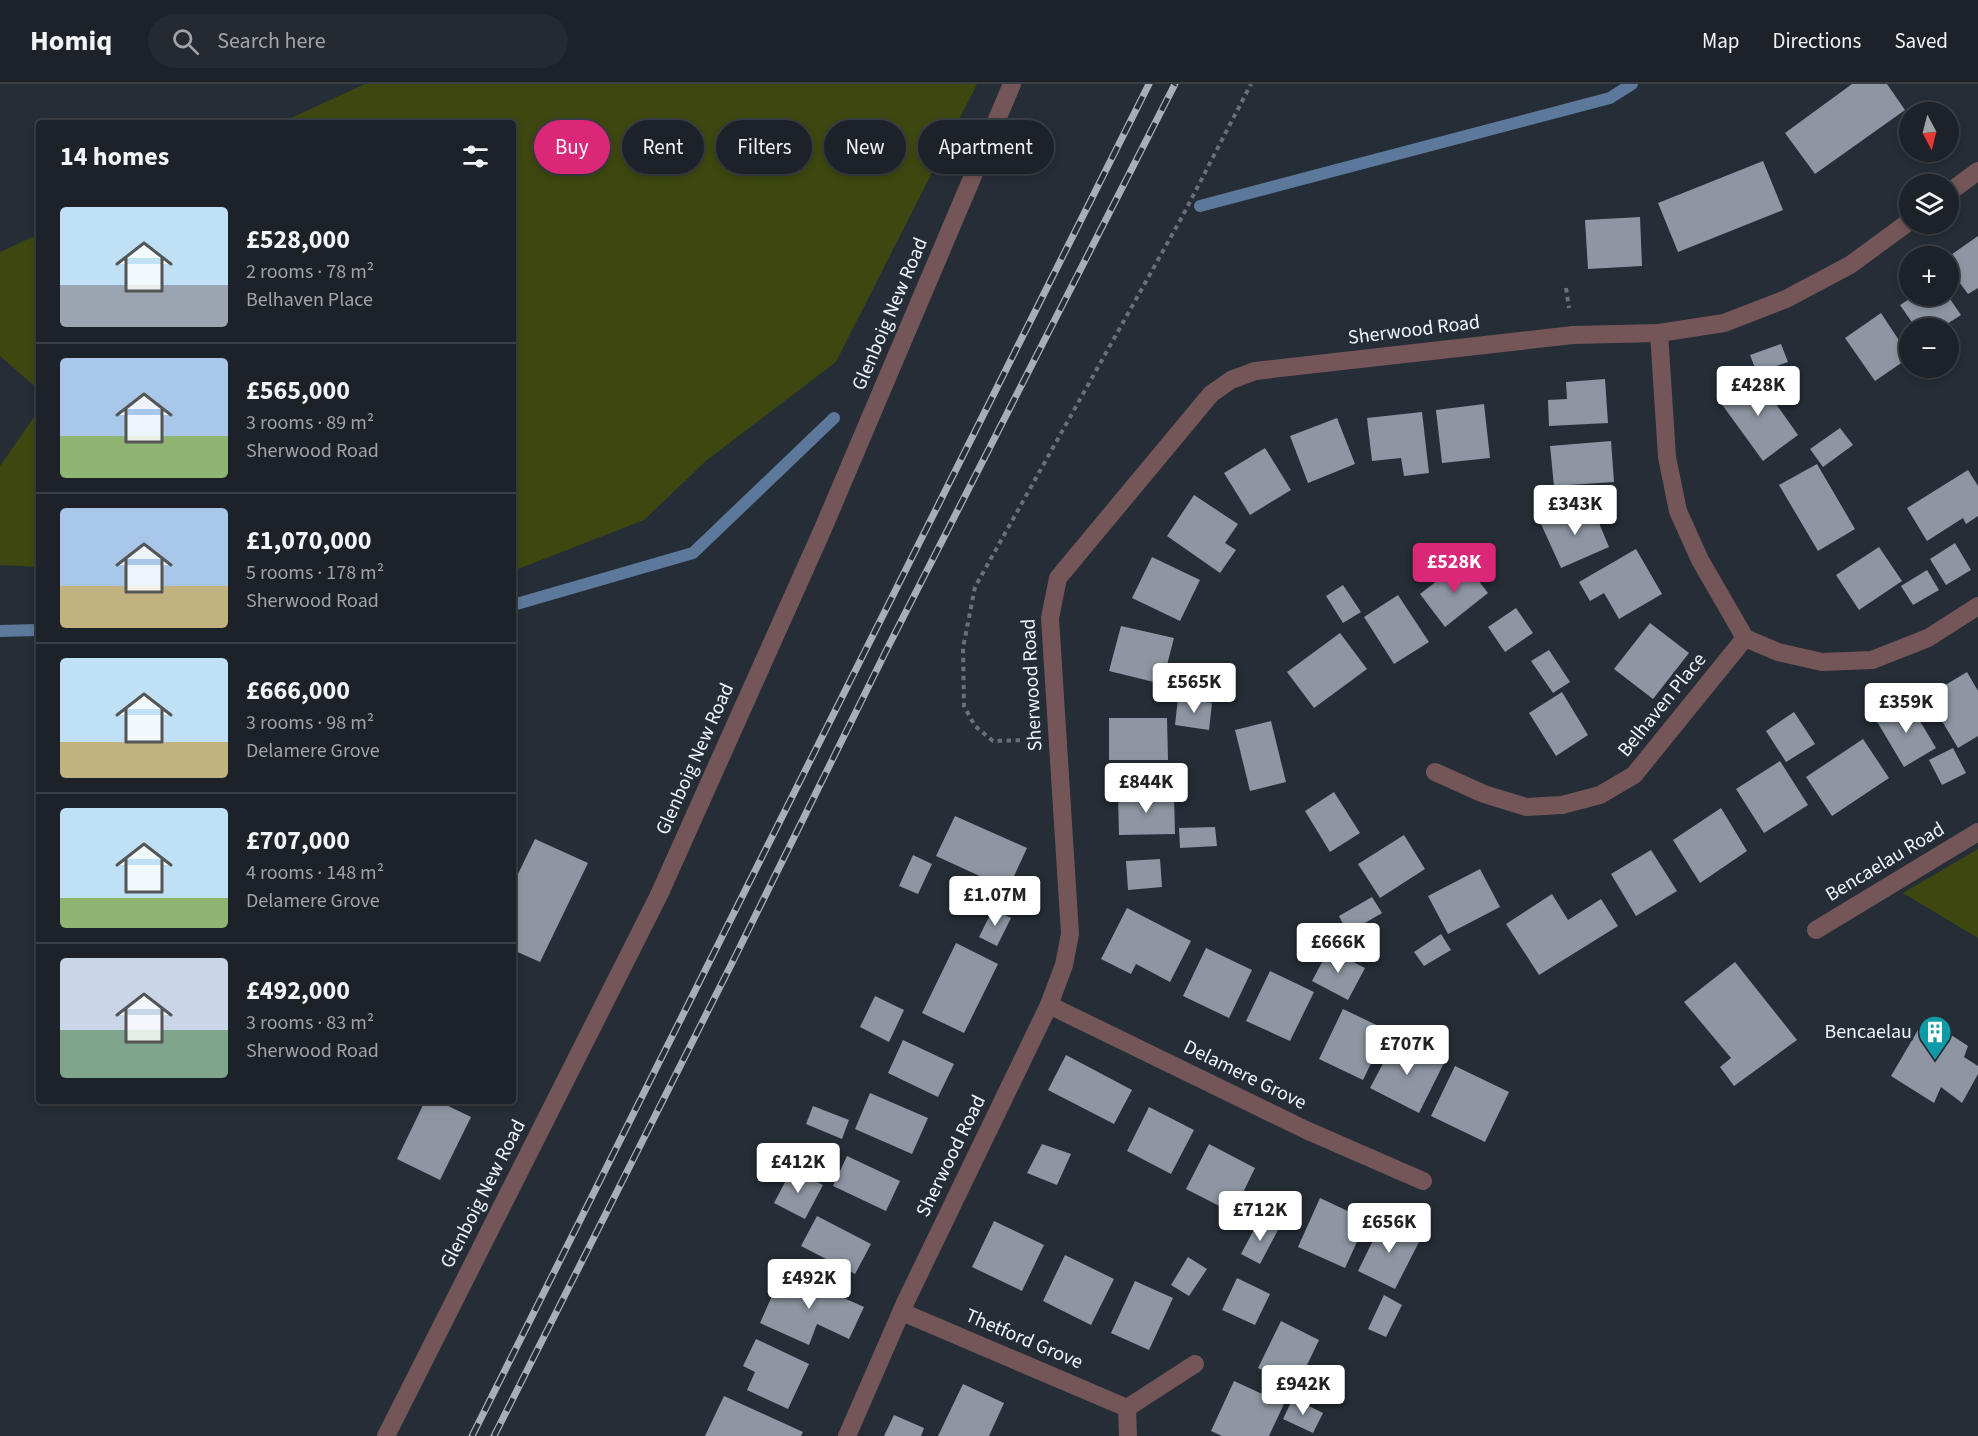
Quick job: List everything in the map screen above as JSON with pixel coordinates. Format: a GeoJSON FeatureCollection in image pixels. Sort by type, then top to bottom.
{"type":"FeatureCollection","features":[{"type":"Feature","properties":{"kind":"street","name":"Glenboig New Road"},"geometry":{"type":"LineString","coordinates":[[386,1436],[659,895],[822,531],[1012,84]]}},
{"type":"Feature","properties":{"kind":"street"},"geometry":{"type":"LineString","coordinates":[[1959,185],[1978,171]]}},
{"type":"Feature","properties":{"kind":"street","name":"Sherwood Road"},"geometry":{"type":"LineString","coordinates":[[847,1436],[902,1312],[1049,1005],[1064,965],[1070,934],[1050,618],[1058,579],[1211,394],[1231,380],[1255,371],[1573,335],[1659,333],[1724,323],[1786,299],[1850,265],[1899,230]]}},
{"type":"Feature","properties":{"kind":"street"},"geometry":{"type":"LineString","coordinates":[[1659,333],[1667,456],[1678,511],[1700,560],[1745,638],[1778,652],[1821,662],[1872,660],[1928,638],[1978,606]]}},
{"type":"Feature","properties":{"kind":"street","name":"Belhaven Place"},"geometry":{"type":"LineString","coordinates":[[1435,772],[1484,794],[1526,807],[1562,805],[1600,795],[1634,775],[1745,638]]}},
{"type":"Feature","properties":{"kind":"street","name":"Bencaelau Road"},"geometry":{"type":"LineString","coordinates":[[1816,930],[1978,831]]}},
{"type":"Feature","properties":{"kind":"street","name":"Delamere Grove"},"geometry":{"type":"LineString","coordinates":[[1049,1005],[1306,1130],[1423,1181]]}},
{"type":"Feature","properties":{"kind":"street","name":"Thetford Grove"},"geometry":{"type":"LineString","coordinates":[[902,1312],[1128,1408]]}},
{"type":"Feature","properties":{"kind":"street"},"geometry":{"type":"LineString","coordinates":[[1128,1436],[1128,1408],[1195,1364]]}},
{"type":"Feature","properties":{"kind":"path"},"geometry":{"type":"LineString","coordinates":[[1056,737],[1012,742],[993,741],[975,726],[964,706],[963,648],[975,587],[1182,218],[1251,84]]}},
{"type":"Feature","properties":{"kind":"green space"},"geometry":{"type":"Polygon","coordinates":[[[365,84],[977,84],[959,120],[918,120],[918,174],[931,174],[836,362],[707,460],[644,520],[516,570],[516,120],[287,120],[365,84]]]}},
{"type":"Feature","properties":{"kind":"green space"},"geometry":{"type":"Polygon","coordinates":[[[36,235],[36,387],[0,356],[0,252],[36,235]]]}},
{"type":"Feature","properties":{"kind":"green space"},"geometry":{"type":"Polygon","coordinates":[[[36,414],[36,567],[0,565],[0,466],[36,414]]]}},
{"type":"Feature","properties":{"kind":"green space"},"geometry":{"type":"Polygon","coordinates":[[[1978,849],[1978,938],[1903,893],[1978,849]]]}},
{"type":"Feature","properties":{"kind":"building"},"geometry":{"type":"Polygon","coordinates":[[[1852,84],[1887,84],[1899,102],[1899,114],[1815,174],[1785,133],[1852,84]]]}},
{"type":"Feature","properties":{"kind":"building"},"geometry":{"type":"Polygon","coordinates":[[[1763,161],[1783,210],[1678,252],[1658,203],[1763,161]]]}},
{"type":"Feature","properties":{"kind":"building"},"geometry":{"type":"Polygon","coordinates":[[[1640,217],[1642,266],[1588,269],[1585,220],[1640,217]]]}},
{"type":"Feature","properties":{"kind":"building"},"geometry":{"type":"Polygon","coordinates":[[[1978,236],[1978,288],[1968,294],[1959,282],[1959,249],[1978,236]]]}},
{"type":"Feature","properties":{"kind":"building"},"geometry":{"type":"Polygon","coordinates":[[[1901,306],[1955,306],[1961,315],[1956,318],[1909,318],[1901,306]]]}},
{"type":"Feature","properties":{"kind":"building"},"geometry":{"type":"Polygon","coordinates":[[[1881,313],[1899,340],[1899,365],[1875,381],[1845,338],[1881,313]]]}},
{"type":"Feature","properties":{"kind":"building"},"geometry":{"type":"Polygon","coordinates":[[[1781,344],[1788,362],[1757,373],[1750,355],[1781,344]]]}},
{"type":"Feature","properties":{"kind":"building"},"geometry":{"type":"Polygon","coordinates":[[[1754,373],[1798,435],[1763,461],[1718,399],[1754,373]]]}},
{"type":"Feature","properties":{"kind":"building"},"geometry":{"type":"Polygon","coordinates":[[[1605,379],[1608,423],[1549,426],[1548,400],[1567,399],[1566,382],[1605,379]]]}},
{"type":"Feature","properties":{"kind":"building"},"geometry":{"type":"Polygon","coordinates":[[[1484,404],[1490,458],[1442,463],[1436,410],[1484,404]]]}},
{"type":"Feature","properties":{"kind":"building"},"geometry":{"type":"Polygon","coordinates":[[[1422,412],[1429,473],[1404,476],[1401,458],[1372,461],[1367,418],[1422,412]]]}},
{"type":"Feature","properties":{"kind":"building"},"geometry":{"type":"Polygon","coordinates":[[[1337,418],[1355,464],[1308,483],[1290,436],[1337,418]]]}},
{"type":"Feature","properties":{"kind":"building"},"geometry":{"type":"Polygon","coordinates":[[[1840,428],[1853,445],[1823,467],[1810,449],[1840,428]]]}},
{"type":"Feature","properties":{"kind":"building"},"geometry":{"type":"Polygon","coordinates":[[[1611,441],[1614,482],[1554,486],[1550,446],[1611,441]]]}},
{"type":"Feature","properties":{"kind":"building"},"geometry":{"type":"Polygon","coordinates":[[[1265,448],[1291,490],[1250,515],[1224,473],[1265,448]]]}},
{"type":"Feature","properties":{"kind":"building"},"geometry":{"type":"Polygon","coordinates":[[[1817,464],[1855,529],[1818,551],[1779,485],[1817,464]]]}},
{"type":"Feature","properties":{"kind":"building"},"geometry":{"type":"Polygon","coordinates":[[[1968,470],[1978,486],[1978,516],[1966,524],[1963,518],[1927,541],[1907,508],[1968,470]]]}},
{"type":"Feature","properties":{"kind":"building"},"geometry":{"type":"Polygon","coordinates":[[[1194,495],[1238,524],[1225,543],[1236,550],[1220,573],[1167,536],[1194,495]]]}},
{"type":"Feature","properties":{"kind":"building"},"geometry":{"type":"Polygon","coordinates":[[[1591,504],[1609,547],[1561,568],[1541,524],[1591,504]]]}},
{"type":"Feature","properties":{"kind":"building"},"geometry":{"type":"Polygon","coordinates":[[[1955,543],[1971,570],[1946,585],[1930,559],[1955,543]]]}},
{"type":"Feature","properties":{"kind":"building"},"geometry":{"type":"Polygon","coordinates":[[[1879,547],[1902,581],[1859,610],[1836,575],[1879,547]]]}},
{"type":"Feature","properties":{"kind":"building"},"geometry":{"type":"Polygon","coordinates":[[[1636,549],[1662,594],[1619,619],[1604,593],[1590,601],[1579,582],[1636,549]]]}},
{"type":"Feature","properties":{"kind":"building"},"geometry":{"type":"Polygon","coordinates":[[[1152,557],[1200,580],[1180,621],[1132,598],[1152,557]]]}},
{"type":"Feature","properties":{"kind":"building"},"geometry":{"type":"Polygon","coordinates":[[[1463,561],[1488,593],[1445,627],[1420,594],[1463,561]]]}},
{"type":"Feature","properties":{"kind":"building"},"geometry":{"type":"Polygon","coordinates":[[[1927,570],[1939,590],[1913,605],[1901,586],[1927,570]]]}},
{"type":"Feature","properties":{"kind":"building"},"geometry":{"type":"Polygon","coordinates":[[[1343,585],[1361,612],[1343,623],[1326,596],[1343,585]]]}},
{"type":"Feature","properties":{"kind":"building"},"geometry":{"type":"Polygon","coordinates":[[[1398,595],[1429,642],[1394,664],[1364,617],[1398,595]]]}},
{"type":"Feature","properties":{"kind":"building"},"geometry":{"type":"Polygon","coordinates":[[[1516,608],[1533,633],[1505,652],[1488,627],[1516,608]]]}},
{"type":"Feature","properties":{"kind":"building"},"geometry":{"type":"Polygon","coordinates":[[[1650,623],[1689,653],[1653,699],[1614,669],[1650,623]]]}},
{"type":"Feature","properties":{"kind":"building"},"geometry":{"type":"Polygon","coordinates":[[[1121,626],[1174,638],[1162,684],[1109,671],[1121,626]]]}},
{"type":"Feature","properties":{"kind":"building"},"geometry":{"type":"Polygon","coordinates":[[[1340,633],[1367,669],[1314,708],[1287,672],[1340,633]]]}},
{"type":"Feature","properties":{"kind":"building"},"geometry":{"type":"Polygon","coordinates":[[[1549,650],[1570,682],[1553,693],[1531,661],[1549,650]]]}},
{"type":"Feature","properties":{"kind":"building"},"geometry":{"type":"Polygon","coordinates":[[[1967,672],[1978,691],[1978,736],[1958,748],[1927,696],[1967,672]]]}},
{"type":"Feature","properties":{"kind":"building"},"geometry":{"type":"Polygon","coordinates":[[[1562,692],[1588,735],[1556,756],[1529,713],[1562,692]]]}},
{"type":"Feature","properties":{"kind":"building"},"geometry":{"type":"Polygon","coordinates":[[[1178,698],[1212,703],[1209,730],[1175,725],[1178,698]]]}},
{"type":"Feature","properties":{"kind":"building"},"geometry":{"type":"Polygon","coordinates":[[[1908,701],[1936,748],[1904,767],[1876,720],[1908,701]]]}},
{"type":"Feature","properties":{"kind":"building"},"geometry":{"type":"Polygon","coordinates":[[[1794,712],[1815,744],[1786,762],[1766,731],[1794,712]]]}},
{"type":"Feature","properties":{"kind":"building"},"geometry":{"type":"Polygon","coordinates":[[[1109,718],[1167,718],[1168,760],[1109,760],[1109,718]]]}},
{"type":"Feature","properties":{"kind":"building"},"geometry":{"type":"Polygon","coordinates":[[[1271,721],[1286,782],[1250,791],[1235,730],[1271,721]]]}},
{"type":"Feature","properties":{"kind":"building"},"geometry":{"type":"Polygon","coordinates":[[[1863,739],[1889,778],[1832,816],[1806,777],[1863,739]]]}},
{"type":"Feature","properties":{"kind":"building"},"geometry":{"type":"Polygon","coordinates":[[[1953,748],[1966,773],[1942,785],[1929,760],[1953,748]]]}},
{"type":"Feature","properties":{"kind":"building"},"geometry":{"type":"Polygon","coordinates":[[[1780,761],[1808,805],[1764,833],[1736,789],[1780,761]]]}},
{"type":"Feature","properties":{"kind":"building"},"geometry":{"type":"Polygon","coordinates":[[[1334,792],[1360,833],[1330,852],[1305,811],[1334,792]]]}},
{"type":"Feature","properties":{"kind":"building"},"geometry":{"type":"Polygon","coordinates":[[[1174,793],[1175,834],[1119,835],[1118,794],[1174,793]]]}},
{"type":"Feature","properties":{"kind":"building"},"geometry":{"type":"Polygon","coordinates":[[[1721,808],[1747,851],[1700,883],[1673,840],[1721,808]]]}},
{"type":"Feature","properties":{"kind":"building"},"geometry":{"type":"Polygon","coordinates":[[[955,816],[1027,848],[1008,889],[936,856],[955,816]]]}},
{"type":"Feature","properties":{"kind":"building"},"geometry":{"type":"Polygon","coordinates":[[[1215,827],[1217,846],[1180,848],[1179,828],[1215,827]]]}},
{"type":"Feature","properties":{"kind":"building"},"geometry":{"type":"Polygon","coordinates":[[[1404,835],[1425,869],[1380,898],[1358,864],[1404,835]]]}},
{"type":"Feature","properties":{"kind":"building"},"geometry":{"type":"Polygon","coordinates":[[[535,839],[588,863],[540,962],[516,951],[516,878],[535,839]]]}},
{"type":"Feature","properties":{"kind":"building"},"geometry":{"type":"Polygon","coordinates":[[[1651,850],[1677,891],[1636,916],[1611,874],[1651,850]]]}},
{"type":"Feature","properties":{"kind":"building"},"geometry":{"type":"Polygon","coordinates":[[[913,855],[932,864],[918,894],[899,886],[913,855]]]}},
{"type":"Feature","properties":{"kind":"building"},"geometry":{"type":"Polygon","coordinates":[[[1160,859],[1162,887],[1128,890],[1126,861],[1160,859]]]}},
{"type":"Feature","properties":{"kind":"building"},"geometry":{"type":"Polygon","coordinates":[[[1480,869],[1500,907],[1448,934],[1428,896],[1480,869]]]}},
{"type":"Feature","properties":{"kind":"building"},"geometry":{"type":"Polygon","coordinates":[[[1552,894],[1568,920],[1601,899],[1618,926],[1539,975],[1506,924],[1552,894]]]}},
{"type":"Feature","properties":{"kind":"building"},"geometry":{"type":"Polygon","coordinates":[[[1372,897],[1382,913],[1348,933],[1339,916],[1372,897]]]}},
{"type":"Feature","properties":{"kind":"building"},"geometry":{"type":"Polygon","coordinates":[[[1127,908],[1191,941],[1170,982],[1136,964],[1131,974],[1101,959],[1127,908]]]}},
{"type":"Feature","properties":{"kind":"building"},"geometry":{"type":"Polygon","coordinates":[[[993,909],[1011,918],[997,946],[979,937],[993,909]]]}},
{"type":"Feature","properties":{"kind":"building"},"geometry":{"type":"Polygon","coordinates":[[[1441,934],[1451,950],[1424,966],[1414,952],[1441,934]]]}},
{"type":"Feature","properties":{"kind":"building"},"geometry":{"type":"Polygon","coordinates":[[[956,943],[998,964],[964,1033],[922,1013],[956,943]]]}},
{"type":"Feature","properties":{"kind":"building"},"geometry":{"type":"Polygon","coordinates":[[[1206,948],[1252,970],[1229,1018],[1183,996],[1206,948]]]}},
{"type":"Feature","properties":{"kind":"building"},"geometry":{"type":"Polygon","coordinates":[[[1329,949],[1365,968],[1348,1000],[1312,981],[1329,949]]]}},
{"type":"Feature","properties":{"kind":"building"},"geometry":{"type":"Polygon","coordinates":[[[1735,962],[1797,1040],[1734,1086],[1720,1067],[1731,1058],[1684,1002],[1735,962]]]}},
{"type":"Feature","properties":{"kind":"building"},"geometry":{"type":"Polygon","coordinates":[[[1270,971],[1314,992],[1290,1041],[1246,1021],[1270,971]]]}},
{"type":"Feature","properties":{"kind":"building"},"geometry":{"type":"Polygon","coordinates":[[[875,996],[904,1010],[889,1042],[860,1027],[875,996]]]}},
{"type":"Feature","properties":{"kind":"building"},"geometry":{"type":"Polygon","coordinates":[[[1343,1009],[1387,1030],[1363,1080],[1319,1059],[1343,1009]]]}},
{"type":"Feature","properties":{"kind":"building","name":"Bencaelau"},"geometry":{"type":"Polygon","coordinates":[[[1925,1018],[1968,1046],[1964,1057],[1978,1066],[1978,1074],[1962,1103],[1941,1087],[1934,1103],[1891,1076],[1925,1018]]]}},
{"type":"Feature","properties":{"kind":"building"},"geometry":{"type":"Polygon","coordinates":[[[1396,1039],[1444,1063],[1419,1113],[1370,1088],[1396,1039]]]}},
{"type":"Feature","properties":{"kind":"building"},"geometry":{"type":"Polygon","coordinates":[[[903,1040],[954,1064],[938,1097],[888,1073],[903,1040]]]}},
{"type":"Feature","properties":{"kind":"building"},"geometry":{"type":"Polygon","coordinates":[[[1066,1055],[1132,1090],[1114,1124],[1048,1090],[1066,1055]]]}},
{"type":"Feature","properties":{"kind":"building"},"geometry":{"type":"Polygon","coordinates":[[[1455,1066],[1509,1092],[1485,1142],[1431,1116],[1455,1066]]]}},
{"type":"Feature","properties":{"kind":"building"},"geometry":{"type":"Polygon","coordinates":[[[870,1093],[928,1118],[912,1154],[855,1129],[870,1093]]]}},
{"type":"Feature","properties":{"kind":"building"},"geometry":{"type":"Polygon","coordinates":[[[424,1104],[444,1104],[471,1117],[440,1180],[397,1159],[424,1104]]]}},
{"type":"Feature","properties":{"kind":"building"},"geometry":{"type":"Polygon","coordinates":[[[813,1106],[849,1120],[842,1139],[806,1124],[813,1106]]]}},
{"type":"Feature","properties":{"kind":"building"},"geometry":{"type":"Polygon","coordinates":[[[1149,1107],[1194,1130],[1171,1174],[1127,1151],[1149,1107]]]}},
{"type":"Feature","properties":{"kind":"building"},"geometry":{"type":"Polygon","coordinates":[[[1042,1144],[1071,1154],[1057,1185],[1027,1173],[1042,1144]]]}},
{"type":"Feature","properties":{"kind":"building"},"geometry":{"type":"Polygon","coordinates":[[[1209,1144],[1255,1168],[1233,1213],[1186,1189],[1209,1144]]]}},
{"type":"Feature","properties":{"kind":"building"},"geometry":{"type":"Polygon","coordinates":[[[847,1156],[900,1181],[886,1211],[833,1186],[847,1156]]]}},
{"type":"Feature","properties":{"kind":"building"},"geometry":{"type":"Polygon","coordinates":[[[792,1169],[823,1185],[805,1219],[774,1203],[792,1169]]]}},
{"type":"Feature","properties":{"kind":"building"},"geometry":{"type":"Polygon","coordinates":[[[1320,1198],[1367,1220],[1345,1268],[1298,1247],[1320,1198]]]}},
{"type":"Feature","properties":{"kind":"building"},"geometry":{"type":"Polygon","coordinates":[[[817,1216],[871,1244],[855,1274],[801,1246],[817,1216]]]}},
{"type":"Feature","properties":{"kind":"building"},"geometry":{"type":"Polygon","coordinates":[[[1259,1220],[1278,1230],[1260,1264],[1241,1254],[1259,1220]]]}},
{"type":"Feature","properties":{"kind":"building"},"geometry":{"type":"Polygon","coordinates":[[[1383,1220],[1421,1238],[1395,1289],[1358,1271],[1383,1220]]]}},
{"type":"Feature","properties":{"kind":"building"},"geometry":{"type":"Polygon","coordinates":[[[994,1221],[1044,1245],[1022,1291],[972,1267],[994,1221]]]}},
{"type":"Feature","properties":{"kind":"building"},"geometry":{"type":"Polygon","coordinates":[[[1065,1255],[1114,1279],[1091,1325],[1043,1301],[1065,1255]]]}},
{"type":"Feature","properties":{"kind":"building"},"geometry":{"type":"Polygon","coordinates":[[[1188,1257],[1207,1269],[1189,1296],[1171,1285],[1188,1257]]]}},
{"type":"Feature","properties":{"kind":"building"},"geometry":{"type":"Polygon","coordinates":[[[783,1271],[864,1307],[849,1339],[817,1324],[809,1345],[760,1323],[783,1271]]]}},
{"type":"Feature","properties":{"kind":"building"},"geometry":{"type":"Polygon","coordinates":[[[1237,1278],[1270,1294],[1255,1325],[1222,1310],[1237,1278]]]}},
{"type":"Feature","properties":{"kind":"building"},"geometry":{"type":"Polygon","coordinates":[[[1135,1281],[1173,1298],[1149,1350],[1111,1333],[1135,1281]]]}},
{"type":"Feature","properties":{"kind":"building"},"geometry":{"type":"Polygon","coordinates":[[[1384,1295],[1402,1305],[1386,1337],[1368,1329],[1384,1295]]]}},
{"type":"Feature","properties":{"kind":"building"},"geometry":{"type":"Polygon","coordinates":[[[1281,1321],[1319,1340],[1297,1386],[1258,1368],[1281,1321]]]}},
{"type":"Feature","properties":{"kind":"building"},"geometry":{"type":"Polygon","coordinates":[[[756,1339],[809,1364],[788,1409],[747,1390],[755,1372],[743,1366],[756,1339]]]}},
{"type":"Feature","properties":{"kind":"building"},"geometry":{"type":"Polygon","coordinates":[[[1234,1381],[1284,1404],[1269,1436],[1222,1436],[1211,1431],[1234,1381]]]}},
{"type":"Feature","properties":{"kind":"building"},"geometry":{"type":"Polygon","coordinates":[[[963,1384],[1004,1403],[989,1436],[938,1436],[963,1384]]]}},
{"type":"Feature","properties":{"kind":"building"},"geometry":{"type":"Polygon","coordinates":[[[724,1396],[803,1432],[801,1436],[705,1436],[724,1396]]]}},
{"type":"Feature","properties":{"kind":"building"},"geometry":{"type":"Polygon","coordinates":[[[1293,1398],[1323,1413],[1313,1433],[1283,1419],[1293,1398]]]}},
{"type":"Feature","properties":{"kind":"building"},"geometry":{"type":"Polygon","coordinates":[[[894,1415],[924,1428],[921,1436],[884,1436],[894,1415]]]}},
{"type":"Feature","properties":{"kind":"waterway"},"geometry":{"type":"LineString","coordinates":[[1200,206],[1610,98],[1632,84]]}},
{"type":"Feature","properties":{"kind":"waterway"},"geometry":{"type":"LineString","coordinates":[[516,604],[693,553],[834,418]]}},
{"type":"Feature","properties":{"kind":"waterway"},"geometry":{"type":"LineString","coordinates":[[0,631],[36,630]]}},
{"type":"Feature","properties":{"kind":"railway"},"geometry":{"type":"LineString","coordinates":[[472,1436],[1149,84]]}},
{"type":"Feature","properties":{"kind":"railway"},"geometry":{"type":"LineString","coordinates":[[494,1436],[888,647],[1175,84]]}},
{"type":"Feature","properties":{"kind":"place","name":"Bencaelau"},"geometry":{"type":"Point","coordinates":[1935,1061]}}]}
